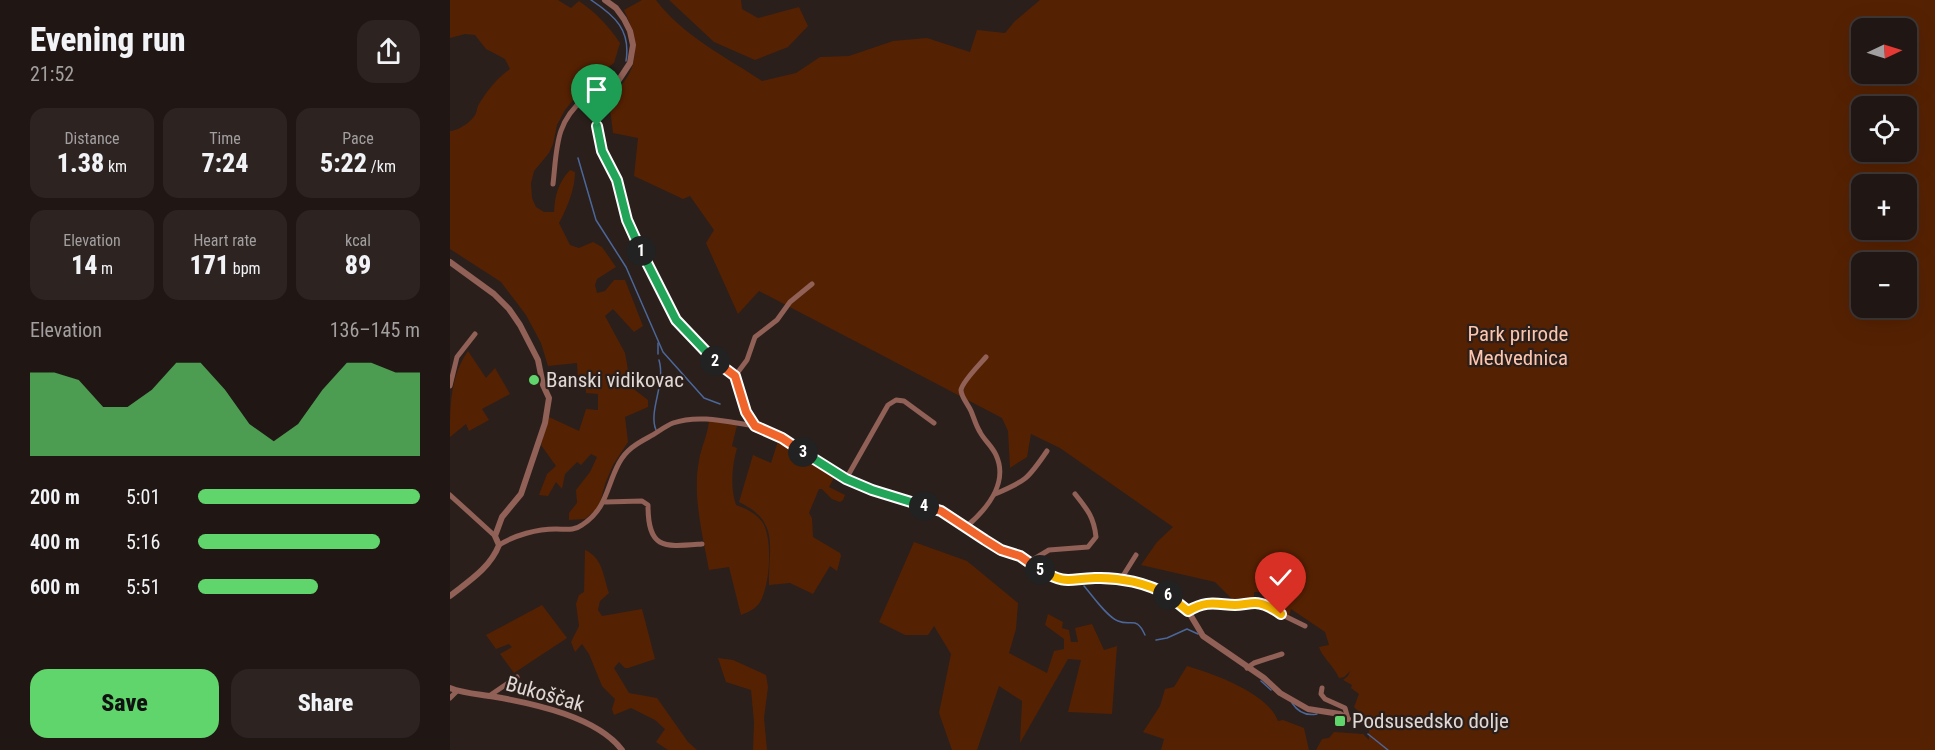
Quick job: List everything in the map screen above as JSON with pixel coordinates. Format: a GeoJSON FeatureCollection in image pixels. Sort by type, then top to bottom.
{"type":"FeatureCollection","features":[{"type":"Feature","properties":{"kind":"street"},"geometry":{"type":"LineString","coordinates":[[605,0],[621,14],[633,40],[630,63],[603,104],[598,116],[597,136],[602,151],[617,180],[630,227],[676,320],[709,356],[735,376],[746,412],[755,426]]}},
{"type":"Feature","properties":{"kind":"street"},"geometry":{"type":"LineString","coordinates":[[553,184],[561,131],[567,116],[576,105],[597,89],[614,87]]}},
{"type":"Feature","properties":{"kind":"street"},"geometry":{"type":"LineString","coordinates":[[450,262],[494,294],[509,309],[538,360],[543,385],[549,398],[545,423],[521,494],[502,517],[495,536]]}},
{"type":"Feature","properties":{"kind":"street"},"geometry":{"type":"LineString","coordinates":[[735,376],[747,360],[754,337],[777,320],[790,302],[812,284]]}},
{"type":"Feature","properties":{"kind":"street"},"geometry":{"type":"LineString","coordinates":[[450,386],[457,357],[475,334]]}},
{"type":"Feature","properties":{"kind":"street"},"geometry":{"type":"LineString","coordinates":[[966,527],[980,514],[995,494],[1000,475],[997,458],[990,444],[980,433],[970,408],[961,394],[962,387],[986,357]]}},
{"type":"Feature","properties":{"kind":"street"},"geometry":{"type":"LineString","coordinates":[[846,479],[888,405],[896,400],[904,401],[934,423]]}},
{"type":"Feature","properties":{"kind":"street"},"geometry":{"type":"LineString","coordinates":[[450,596],[486,567],[496,554],[499,545],[511,537],[554,529],[578,528],[600,510],[618,464],[627,450],[673,423],[712,419],[755,426],[782,438],[835,474],[872,490],[941,511],[1001,550],[1029,561],[1057,580],[1066,582],[1094,578],[1121,579],[1164,593],[1188,611],[1203,636],[1264,678],[1280,693],[1308,709],[1340,714],[1348,719]]}},
{"type":"Feature","properties":{"kind":"street"},"geometry":{"type":"LineString","coordinates":[[995,494],[1024,482],[1047,451]]}},
{"type":"Feature","properties":{"kind":"street"},"geometry":{"type":"LineString","coordinates":[[1029,561],[1049,550],[1088,547],[1096,537],[1094,523],[1087,509],[1075,494]]}},
{"type":"Feature","properties":{"kind":"street"},"geometry":{"type":"LineString","coordinates":[[450,495],[495,536],[499,545]]}},
{"type":"Feature","properties":{"kind":"street"},"geometry":{"type":"LineString","coordinates":[[605,502],[642,501],[648,506],[648,523],[654,538],[664,545],[702,544]]}},
{"type":"Feature","properties":{"kind":"street"},"geometry":{"type":"LineString","coordinates":[[1121,579],[1136,555]]}},
{"type":"Feature","properties":{"kind":"street"},"geometry":{"type":"LineString","coordinates":[[1188,611],[1200,604],[1212,602],[1236,605],[1258,603],[1305,626]]}},
{"type":"Feature","properties":{"kind":"street"},"geometry":{"type":"LineString","coordinates":[[1247,668],[1254,663],[1282,654]]}},
{"type":"Feature","properties":{"kind":"street"},"geometry":{"type":"LineString","coordinates":[[489,696],[517,677]]}},
{"type":"Feature","properties":{"kind":"street"},"geometry":{"type":"LineString","coordinates":[[1322,688],[1323,698],[1344,707],[1348,719]]}},
{"type":"Feature","properties":{"kind":"street"},"geometry":{"type":"LineString","coordinates":[[450,698],[453,690]]}},
{"type":"Feature","properties":{"kind":"street","name":"Bukoščak"},"geometry":{"type":"LineString","coordinates":[[453,690],[523,702],[580,720],[597,728],[622,750]]}},
{"type":"Feature","properties":{"kind":"green space"},"geometry":{"type":"Polygon","coordinates":[[[450,0],[558,0],[571,8],[579,1],[601,20],[620,43],[614,63],[587,83],[565,110],[557,125],[549,153],[534,171],[531,183],[532,198],[536,207],[544,212],[554,212],[560,185],[570,170],[575,172],[570,198],[559,223],[570,245],[579,248],[593,242],[602,247],[616,267],[597,279],[595,285],[597,293],[605,291],[614,280],[625,280],[643,326],[634,332],[613,309],[605,316],[625,353],[631,387],[648,400],[648,407],[625,417],[628,442],[613,465],[599,507],[585,519],[569,520],[569,513],[577,503],[576,490],[590,472],[597,457],[591,454],[581,465],[577,462],[565,474],[562,489],[556,482],[548,496],[539,495],[547,474],[556,466],[541,445],[549,417],[579,431],[586,409],[598,410],[598,394],[586,393],[586,381],[578,380],[577,363],[548,366],[541,343],[526,315],[501,282],[450,249],[450,131],[472,119],[478,105],[489,90],[510,69],[505,59],[486,49],[475,35],[465,34],[450,38],[450,0]]]}},
{"type":"Feature","properties":{"kind":"green space","name":"Park prirode Medvednica"},"geometry":{"type":"Polygon","coordinates":[[[642,0],[656,0],[691,35],[762,81],[796,73],[820,57],[849,56],[893,41],[927,38],[970,52],[977,30],[1005,33],[1015,21],[1040,0],[1935,0],[1935,750],[1316,750],[1322,739],[1329,738],[1334,732],[1363,734],[1369,740],[1369,730],[1358,720],[1360,713],[1354,707],[1359,694],[1351,688],[1352,685],[1343,680],[1350,671],[1344,677],[1339,678],[1320,651],[1319,647],[1329,645],[1325,632],[1291,609],[1289,616],[1264,604],[1264,592],[1254,592],[1254,602],[1237,604],[1215,582],[1141,565],[1157,542],[1173,527],[1060,448],[1031,434],[1027,457],[1010,468],[1008,431],[1002,418],[759,291],[738,314],[706,243],[714,230],[690,196],[683,199],[634,176],[638,138],[613,133],[609,101],[625,81],[634,59],[635,50],[630,25],[624,10],[642,0]]]}},
{"type":"Feature","properties":{"kind":"green space"},"geometry":{"type":"Polygon","coordinates":[[[669,0],[741,0],[742,9],[758,18],[799,7],[808,26],[788,47],[755,60],[714,42],[669,0]]]}},
{"type":"Feature","properties":{"kind":"green space"},"geometry":{"type":"Polygon","coordinates":[[[468,351],[486,378],[495,368],[510,394],[482,409],[489,420],[469,431],[466,424],[450,437],[454,381],[468,351]]]}},
{"type":"Feature","properties":{"kind":"green space"},"geometry":{"type":"Polygon","coordinates":[[[709,420],[737,425],[732,446],[737,448],[732,476],[734,498],[736,505],[751,512],[763,523],[768,541],[768,574],[763,594],[756,607],[741,615],[729,567],[709,570],[701,530],[697,474],[709,420]]]}},
{"type":"Feature","properties":{"kind":"green space"},"geometry":{"type":"Polygon","coordinates":[[[778,441],[794,448],[835,476],[829,487],[845,495],[840,502],[819,489],[809,513],[812,518],[813,537],[840,553],[841,556],[837,571],[830,566],[813,594],[790,583],[769,585],[770,548],[767,527],[761,518],[739,502],[753,455],[771,463],[778,441]]]}},
{"type":"Feature","properties":{"kind":"green space"},"geometry":{"type":"Polygon","coordinates":[[[914,542],[967,561],[1018,603],[1016,629],[1009,653],[1047,673],[1054,651],[1064,649],[1064,639],[1045,625],[1048,614],[1063,622],[1062,628],[1069,630],[1071,642],[1078,642],[1075,628],[1092,624],[1104,650],[1117,646],[1112,714],[1068,712],[1081,660],[1068,659],[1020,743],[1022,701],[999,686],[977,750],[952,750],[939,713],[951,654],[934,626],[928,635],[905,635],[879,622],[914,542]]]}},
{"type":"Feature","properties":{"kind":"green space"},"geometry":{"type":"Polygon","coordinates":[[[585,550],[591,553],[599,563],[609,593],[600,601],[598,610],[602,616],[642,609],[655,659],[628,668],[619,662],[614,668],[629,693],[657,698],[688,742],[697,750],[668,750],[656,742],[665,729],[655,720],[631,708],[614,715],[612,709],[615,699],[602,686],[589,654],[582,644],[575,652],[571,642],[579,626],[576,604],[579,595],[584,592],[585,550]]]}},
{"type":"Feature","properties":{"kind":"green space"},"geometry":{"type":"Polygon","coordinates":[[[542,605],[567,638],[514,673],[500,654],[512,647],[509,644],[496,649],[486,635],[542,605]]]}},
{"type":"Feature","properties":{"kind":"green space"},"geometry":{"type":"Polygon","coordinates":[[[718,658],[733,660],[766,675],[768,687],[764,718],[767,750],[753,750],[754,722],[751,690],[726,682],[718,658]]]}},
{"type":"Feature","properties":{"kind":"green space"},"geometry":{"type":"Polygon","coordinates":[[[1187,666],[1239,686],[1263,702],[1278,721],[1283,720],[1304,728],[1309,750],[1161,750],[1164,739],[1143,732],[1160,706],[1165,689],[1174,687],[1187,666]]]}},
{"type":"Feature","properties":{"kind":"waterway"},"geometry":{"type":"LineString","coordinates":[[591,0],[614,18],[619,25],[626,41],[626,61]]}},
{"type":"Feature","properties":{"kind":"waterway"},"geometry":{"type":"LineString","coordinates":[[578,158],[596,220],[626,267],[663,352],[704,398],[720,404]]}},
{"type":"Feature","properties":{"kind":"waterway"},"geometry":{"type":"LineString","coordinates":[[658,343],[658,354]]}},
{"type":"Feature","properties":{"kind":"waterway"},"geometry":{"type":"LineString","coordinates":[[656,430],[654,414],[661,369],[659,360]]}},
{"type":"Feature","properties":{"kind":"waterway"},"geometry":{"type":"LineString","coordinates":[[1084,586],[1109,615],[1123,623],[1136,623],[1145,635]]}},
{"type":"Feature","properties":{"kind":"waterway"},"geometry":{"type":"LineString","coordinates":[[1156,640],[1187,629],[1198,634]]}},
{"type":"Feature","properties":{"kind":"waterway"},"geometry":{"type":"LineString","coordinates":[[1261,681],[1271,690]]}},
{"type":"Feature","properties":{"kind":"waterway"},"geometry":{"type":"LineString","coordinates":[[1292,703],[1303,713],[1317,714]]}},
{"type":"Feature","properties":{"kind":"waterway"},"geometry":{"type":"LineString","coordinates":[[1368,734],[1388,750]]}},
{"type":"Feature","properties":{"kind":"place","name":"Banski vidikovac"},"geometry":{"type":"Point","coordinates":[534,380]}},
{"type":"Feature","properties":{"kind":"place","name":"Podsusedsko dolje"},"geometry":{"type":"Point","coordinates":[1340,721]}},
{"type":"Feature","properties":{"kind":"route"},"geometry":{"type":"LineString","coordinates":[[597,126],[597,136],[617,180],[627,220],[676,320],[709,356],[735,376],[746,412],[755,426],[782,438],[835,474],[872,490],[941,511],[1001,550],[1020,556],[1057,580],[1066,582],[1094,578],[1134,582],[1164,593],[1188,611],[1200,604],[1212,602],[1236,605],[1255,603],[1262,604],[1281,614]]}}]}
